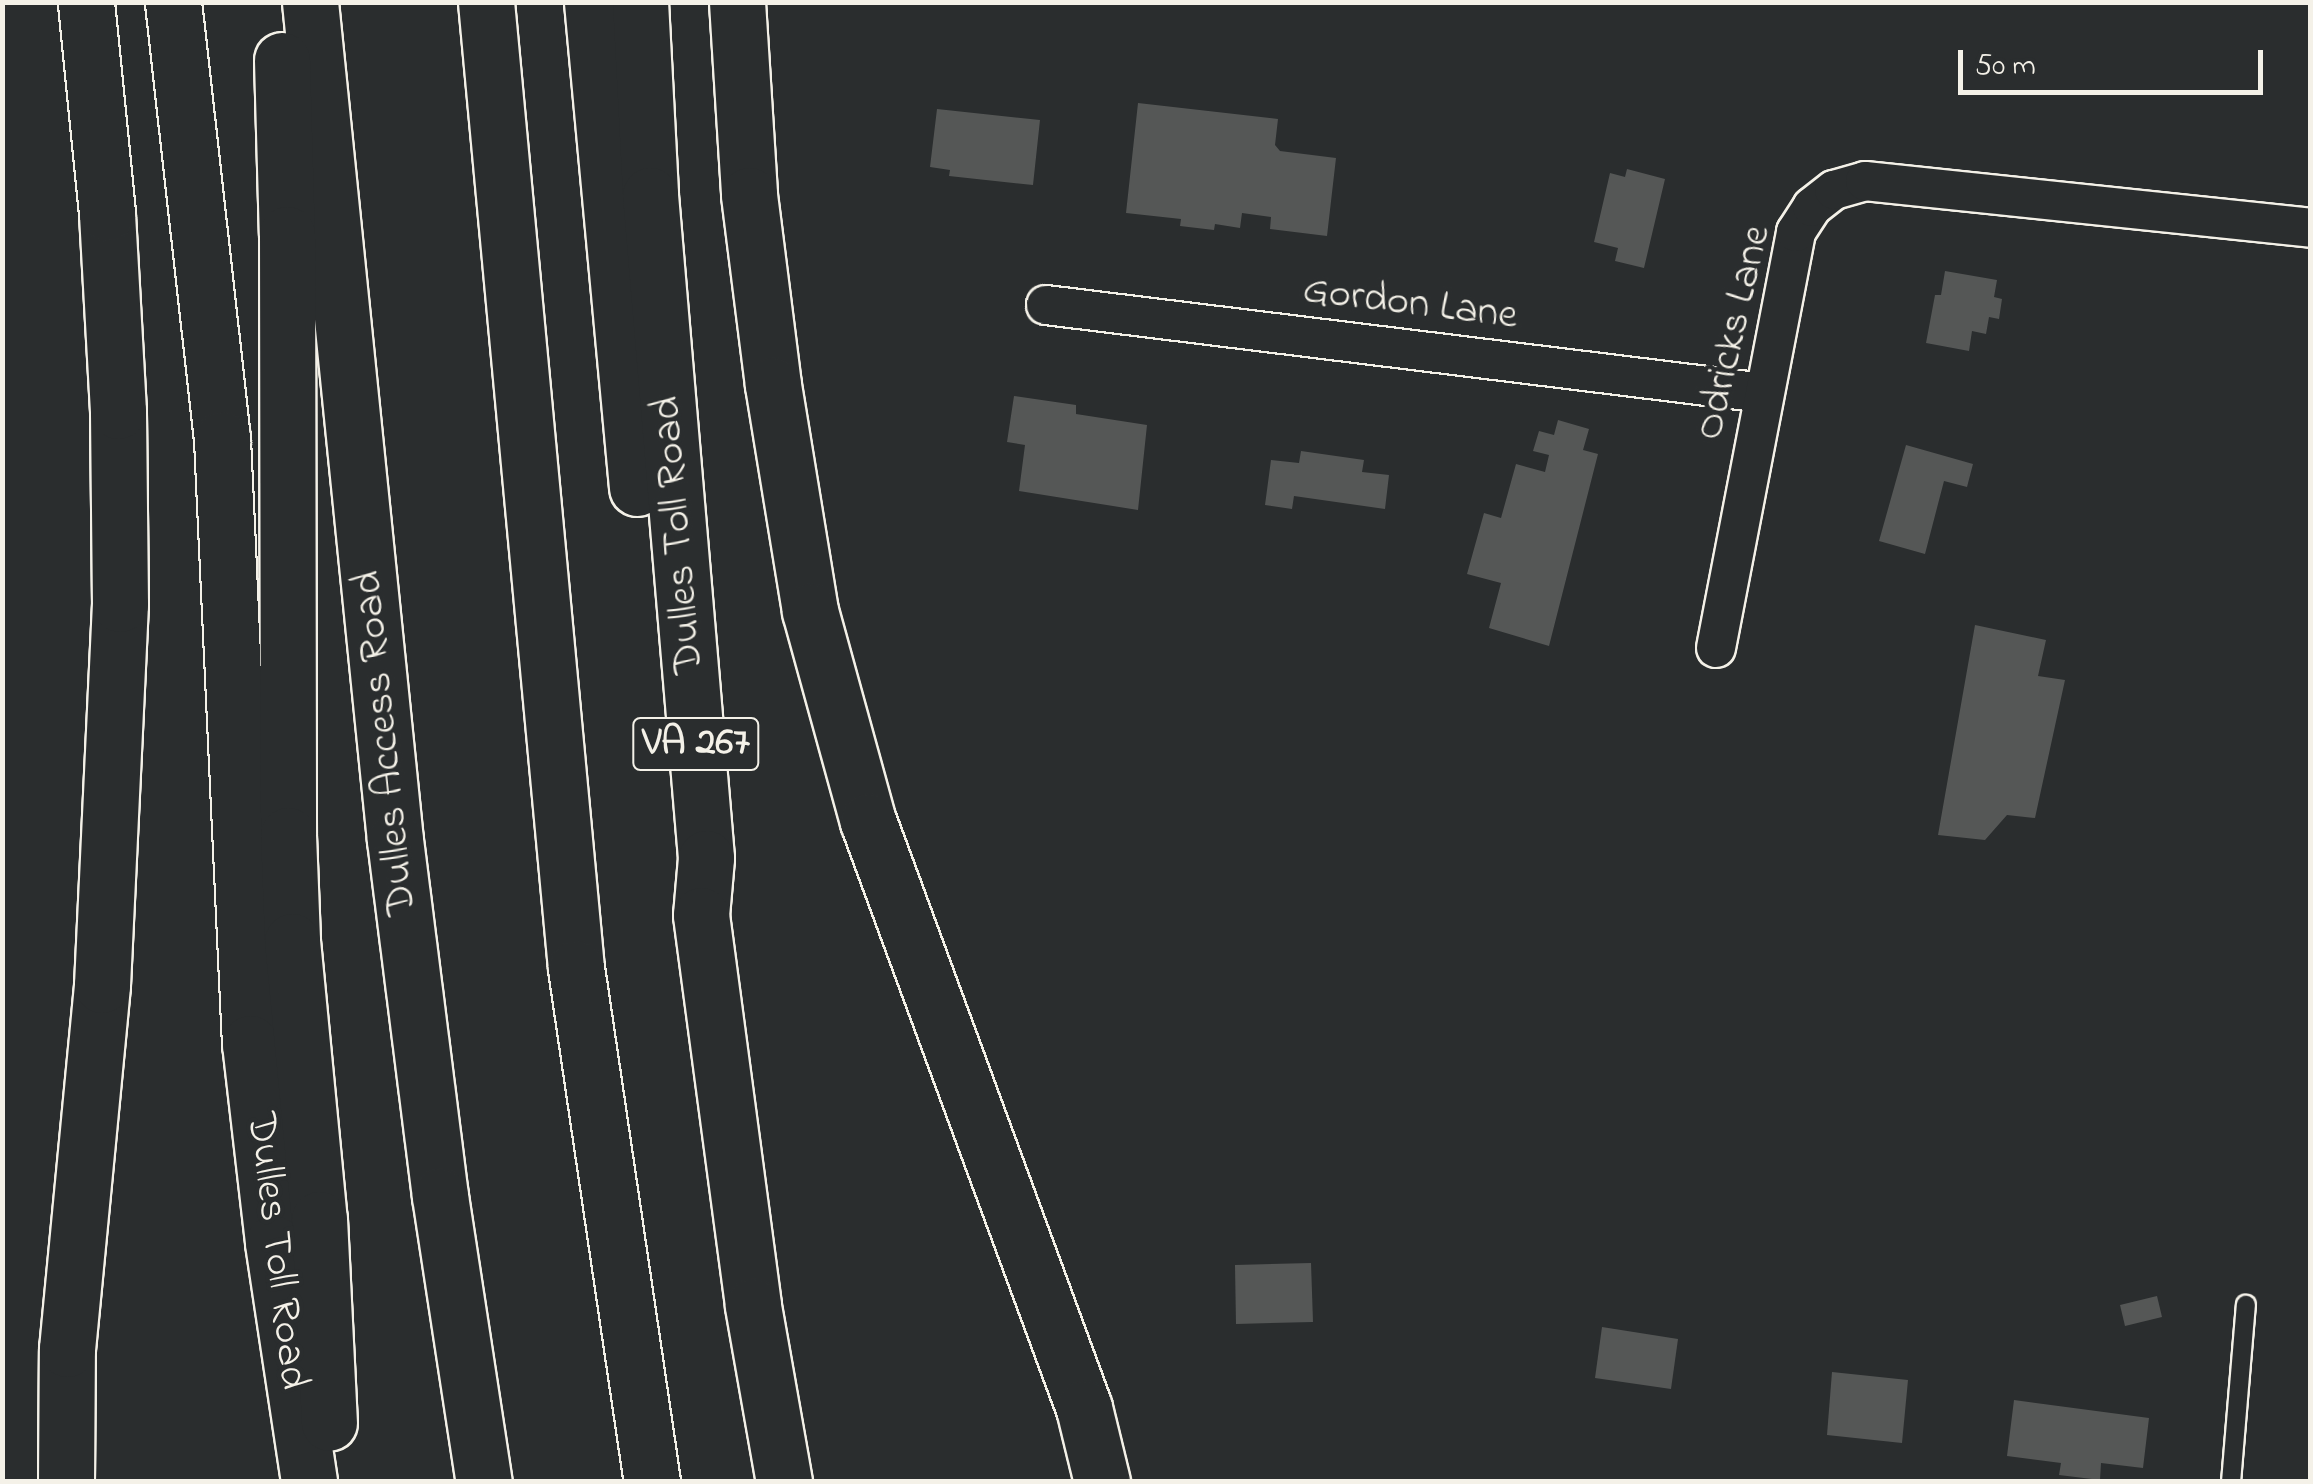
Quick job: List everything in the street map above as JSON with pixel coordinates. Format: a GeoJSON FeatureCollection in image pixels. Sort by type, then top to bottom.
{"type":"FeatureCollection","features":[{"type":"Feature","properties":{"kind":"highway"},"geometry":{"type":"LineString","coordinates":[[66,1482],[67,1349],[102,985],[120,604],[118,411],[109,253],[86,2]]}},
{"type":"Feature","properties":{"kind":"highway","name":"Dulles Toll Road"},"geometry":{"type":"LineString","coordinates":[[173,2],[222,440],[250,1044],[272,1244],[309,1482]]}},
{"type":"Feature","properties":{"kind":"highway"},"geometry":{"type":"LineString","coordinates":[[279,2],[287,234],[288,836],[292,942],[319,1220],[331,1482]]}},
{"type":"Feature","properties":{"kind":"highway","name":"Dulles Access Road"},"geometry":{"type":"LineString","coordinates":[[310,2],[395,840],[438,1178],[484,1482]]}},
{"type":"Feature","properties":{"kind":"highway"},"geometry":{"type":"LineString","coordinates":[[486,2],[576,968],[652,1482]]}},
{"type":"Feature","properties":{"kind":"highway"},"geometry":{"type":"LineString","coordinates":[[592,2],[665,758],[680,860],[701,915]]}},
{"type":"Feature","properties":{"kind":"highway","name":"Dulles Toll Road"},"geometry":{"type":"LineString","coordinates":[[640,2],[650,196],[706,858],[701,915],[753,1306],[784,1482]]}},
{"type":"Feature","properties":{"kind":"highway"},"geometry":{"type":"LineString","coordinates":[[737,2],[752,214],[773,385],[810,612],[868,820],[1084,1408],[1102,1482]]}},
{"type":"Feature","properties":{"kind":"street","name":"Odricks Lane"},"geometry":{"type":"LineString","coordinates":[[1716,648],[1796,232],[1812,207],[1834,190],[1865,181],[2310,228]]}},
{"type":"Feature","properties":{"kind":"street","name":"Gordon Lane"},"geometry":{"type":"LineString","coordinates":[[1046,305],[1764,393]]}},
{"type":"Feature","properties":{"kind":"lane"},"geometry":{"type":"LineString","coordinates":[[2232,1482],[2246,1306]]}},
{"type":"Feature","properties":{"kind":"building"},"geometry":{"type":"Polygon","coordinates":[[[1138,103],[1278,119],[1275,145],[1280,151],[1336,158],[1327,236],[1270,229],[1271,217],[1242,213],[1240,228],[1215,224],[1214,230],[1180,226],[1181,219],[1126,213],[1138,103]]]}},
{"type":"Feature","properties":{"kind":"building"},"geometry":{"type":"Polygon","coordinates":[[[937,109],[1040,120],[1033,185],[949,176],[950,170],[930,167],[937,109]]]}},
{"type":"Feature","properties":{"kind":"building"},"geometry":{"type":"Polygon","coordinates":[[[1627,169],[1665,179],[1644,268],[1615,261],[1618,248],[1594,242],[1610,173],[1625,177],[1627,169]]]}},
{"type":"Feature","properties":{"kind":"building"},"geometry":{"type":"Polygon","coordinates":[[[1945,271],[1997,280],[1994,297],[2002,299],[1999,319],[1989,317],[1986,334],[1972,331],[1969,351],[1926,343],[1935,295],[1941,295],[1945,271]]]}},
{"type":"Feature","properties":{"kind":"building"},"geometry":{"type":"Polygon","coordinates":[[[1014,396],[1076,405],[1076,414],[1147,425],[1138,510],[1019,491],[1025,445],[1007,442],[1014,396]]]}},
{"type":"Feature","properties":{"kind":"building"},"geometry":{"type":"Polygon","coordinates":[[[1558,420],[1589,429],[1583,450],[1598,454],[1549,646],[1489,628],[1501,583],[1467,574],[1484,513],[1501,518],[1516,464],[1545,472],[1549,455],[1533,451],[1539,431],[1554,435],[1558,420]]]}},
{"type":"Feature","properties":{"kind":"building"},"geometry":{"type":"Polygon","coordinates":[[[1906,445],[1973,464],[1967,487],[1944,481],[1925,554],[1879,541],[1906,445]]]}},
{"type":"Feature","properties":{"kind":"building"},"geometry":{"type":"Polygon","coordinates":[[[1301,451],[1364,460],[1362,472],[1389,475],[1385,509],[1294,496],[1292,509],[1265,505],[1271,460],[1299,463],[1301,451]]]}},
{"type":"Feature","properties":{"kind":"building"},"geometry":{"type":"Polygon","coordinates":[[[1975,625],[2046,640],[2038,676],[2065,680],[2035,818],[2007,815],[1985,840],[1938,835],[1975,625]]]}},
{"type":"Feature","properties":{"kind":"building"},"geometry":{"type":"Polygon","coordinates":[[[1311,1263],[1313,1322],[1236,1324],[1235,1265],[1311,1263]]]}},
{"type":"Feature","properties":{"kind":"building"},"geometry":{"type":"Polygon","coordinates":[[[2157,1296],[2162,1317],[2125,1326],[2120,1305],[2157,1296]]]}},
{"type":"Feature","properties":{"kind":"building"},"geometry":{"type":"Polygon","coordinates":[[[1602,1327],[1678,1339],[1671,1389],[1595,1378],[1602,1327]]]}},
{"type":"Feature","properties":{"kind":"building"},"geometry":{"type":"Polygon","coordinates":[[[1832,1372],[1908,1380],[1902,1443],[1827,1435],[1832,1372]]]}},
{"type":"Feature","properties":{"kind":"building"},"geometry":{"type":"Polygon","coordinates":[[[2014,1400],[2149,1418],[2143,1468],[2101,1463],[2100,1480],[2059,1475],[2061,1463],[2007,1456],[2014,1400]]]}}]}
